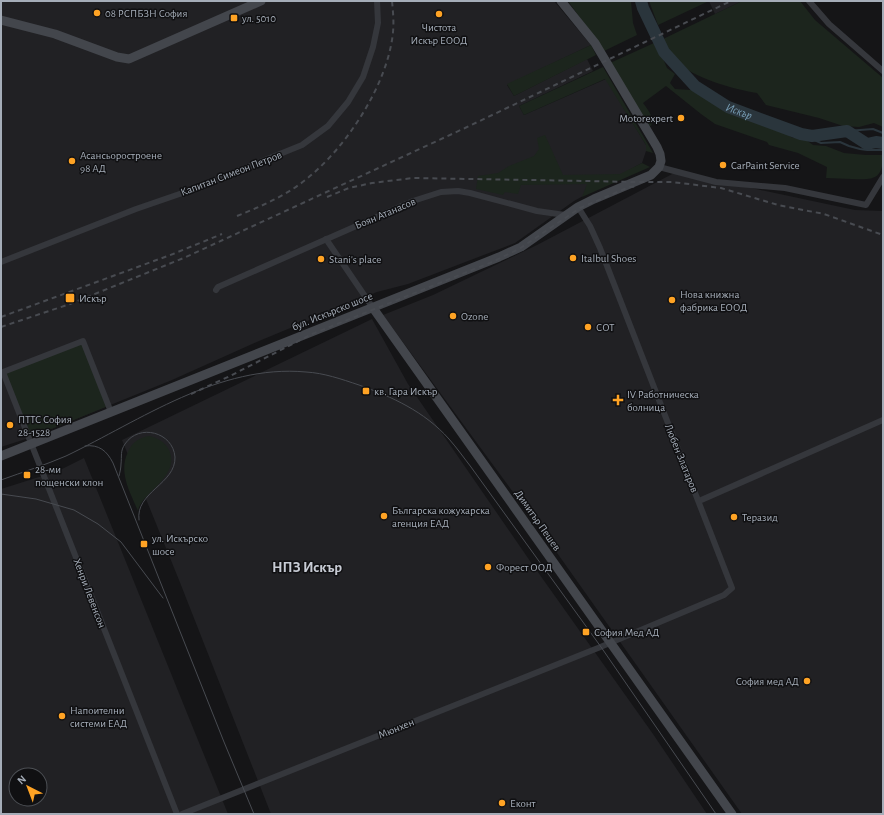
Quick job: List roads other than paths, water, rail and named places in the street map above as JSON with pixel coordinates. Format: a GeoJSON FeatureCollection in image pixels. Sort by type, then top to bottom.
{"type":"FeatureCollection","features":[{"type":"Feature","properties":{"kind":"main road"},"geometry":{"type":"LineString","coordinates":[[1,20],[55,34],[117,57],[129,59],[261,1]]}},
{"type":"Feature","properties":{"kind":"main road"},"geometry":{"type":"LineString","coordinates":[[561,1],[595,43],[653,140],[660,154],[661,161],[659,167]]}},
{"type":"Feature","properties":{"kind":"main road","name":"бул. Искърско шосе"},"geometry":{"type":"LineString","coordinates":[[1,456],[499,258],[521,247],[578,207],[594,198],[651,175],[659,167]]}},
{"type":"Feature","properties":{"kind":"main road","name":"Димитър Пешев"},"geometry":{"type":"LineString","coordinates":[[373,308],[732,814]]}},
{"type":"Feature","properties":{"kind":"street","name":"Капитан Симеон Петров"},"geometry":{"type":"LineString","coordinates":[[1,262],[136,209],[194,189],[302,145],[328,126],[348,102],[363,77],[373,47],[378,23],[377,1]]}},
{"type":"Feature","properties":{"kind":"street"},"geometry":{"type":"LineString","coordinates":[[809,1],[829,24],[883,70]]}},
{"type":"Feature","properties":{"kind":"street"},"geometry":{"type":"LineString","coordinates":[[659,167],[716,182],[785,188],[866,205],[882,178]]}},
{"type":"Feature","properties":{"kind":"street","name":"Боян Атанасов"},"geometry":{"type":"LineString","coordinates":[[216,290],[218,287],[326,239],[432,194],[449,191],[470,193],[537,211],[565,215]]}},
{"type":"Feature","properties":{"kind":"street","name":"Любен Златаров"},"geometry":{"type":"LineString","coordinates":[[578,207],[590,226],[600,248],[732,588],[724,594],[611,642]]}},
{"type":"Feature","properties":{"kind":"street","name":"Димитър Пешев"},"geometry":{"type":"LineString","coordinates":[[326,239],[373,308]]}},
{"type":"Feature","properties":{"kind":"street","name":"Хенри Левенсон"},"geometry":{"type":"LineString","coordinates":[[111,412],[83,341],[3,372],[177,814]]}},
{"type":"Feature","properties":{"kind":"street"},"geometry":{"type":"LineString","coordinates":[[699,501],[883,420]]}},
{"type":"Feature","properties":{"kind":"street","name":"Мюнхен"},"geometry":{"type":"LineString","coordinates":[[182,814],[611,642]]}},
{"type":"Feature","properties":{"kind":"waterway","name":"Искър"},"geometry":{"type":"LineString","coordinates":[[641,1],[664,52],[695,86],[728,107],[801,134],[812,136],[847,131],[867,144],[876,142],[883,143]]}},
{"type":"Feature","properties":{"kind":"waterway"},"geometry":{"type":"LineString","coordinates":[[847,131],[873,129],[883,133]]}},
{"type":"Feature","properties":{"kind":"waterway"},"geometry":{"type":"LineString","coordinates":[[805,134],[821,143],[840,142],[860,149],[883,150]]}},
{"type":"Feature","properties":{"kind":"tram line"},"geometry":{"type":"LineString","coordinates":[[1,480],[66,456],[152,411],[182,398],[212,386],[242,377],[274,372],[306,372],[332,377],[359,385],[395,400],[429,420],[458,449],[601,647],[716,814]]}},
{"type":"Feature","properties":{"kind":"tram line"},"geometry":{"type":"LineString","coordinates":[[119,476],[123,447],[131,438],[138,434],[146,432],[162,436],[173,448],[175,457],[174,466],[163,481],[143,502],[139,510],[139,520]]}},
{"type":"Feature","properties":{"kind":"tram line"},"geometry":{"type":"LineString","coordinates":[[85,446],[94,446],[102,449],[113,463],[254,814]]}},
{"type":"Feature","properties":{"kind":"tram line"},"geometry":{"type":"LineString","coordinates":[[1,494],[36,499],[74,510],[98,524],[121,542],[163,598]]}},
{"type":"Feature","properties":{"kind":"railway"},"geometry":{"type":"LineString","coordinates":[[237,216],[278,198],[300,184],[316,171],[347,137],[373,96],[389,53],[393,32],[392,1]]}},
{"type":"Feature","properties":{"kind":"railway"},"geometry":{"type":"LineString","coordinates":[[1,327],[70,304],[186,257],[465,128],[731,1]]}},
{"type":"Feature","properties":{"kind":"railway"},"geometry":{"type":"LineString","coordinates":[[327,197],[349,188],[372,183],[413,178],[672,182],[721,188],[778,205],[824,214],[883,235]]}},
{"type":"Feature","properties":{"kind":"railway"},"geometry":{"type":"LineString","coordinates":[[191,394],[312,334],[492,262],[519,249],[580,208],[629,187],[638,186]]}},
{"type":"Feature","properties":{"kind":"railway"},"geometry":{"type":"LineString","coordinates":[[1,317],[173,254],[222,234]]}},
{"type":"Feature","properties":{"kind":"place","name":"08 РСПБЗН София"},"geometry":{"type":"Point","coordinates":[97,13]}},
{"type":"Feature","properties":{"kind":"place","name":"Чистота Искър ЕООД"},"geometry":{"type":"Point","coordinates":[439,14]}},
{"type":"Feature","properties":{"kind":"place","name":"ул. 5010"},"geometry":{"type":"Point","coordinates":[234,18]}},
{"type":"Feature","properties":{"kind":"place","name":"Motorexpert"},"geometry":{"type":"Point","coordinates":[681,118]}},
{"type":"Feature","properties":{"kind":"place","name":"Асансьоростроене 98 АД"},"geometry":{"type":"Point","coordinates":[72,161]}},
{"type":"Feature","properties":{"kind":"place","name":"CarPaint Service"},"geometry":{"type":"Point","coordinates":[723,165]}},
{"type":"Feature","properties":{"kind":"place","name":"Italbul Shoes"},"geometry":{"type":"Point","coordinates":[573,258]}},
{"type":"Feature","properties":{"kind":"place","name":"Stani's place"},"geometry":{"type":"Point","coordinates":[321,259]}},
{"type":"Feature","properties":{"kind":"place","name":"Искър"},"geometry":{"type":"Point","coordinates":[70,298]}},
{"type":"Feature","properties":{"kind":"place","name":"Нова книжна фабрика ЕООД"},"geometry":{"type":"Point","coordinates":[672,300]}},
{"type":"Feature","properties":{"kind":"place","name":"Ozone"},"geometry":{"type":"Point","coordinates":[453,316]}},
{"type":"Feature","properties":{"kind":"place","name":"СОТ"},"geometry":{"type":"Point","coordinates":[588,327]}},
{"type":"Feature","properties":{"kind":"place","name":"кв. Гара Искър"},"geometry":{"type":"Point","coordinates":[366,391]}},
{"type":"Feature","properties":{"kind":"place","name":"IV Работническа болница"},"geometry":{"type":"Point","coordinates":[618,400]}},
{"type":"Feature","properties":{"kind":"place","name":"ПТТС София 28-1528"},"geometry":{"type":"Point","coordinates":[10,425]}},
{"type":"Feature","properties":{"kind":"place","name":"28-ми пощенски клон"},"geometry":{"type":"Point","coordinates":[27,475]}},
{"type":"Feature","properties":{"kind":"place","name":"Българска кожухарска агенция ЕАД"},"geometry":{"type":"Point","coordinates":[384,516]}},
{"type":"Feature","properties":{"kind":"place","name":"Теразид"},"geometry":{"type":"Point","coordinates":[734,517]}},
{"type":"Feature","properties":{"kind":"place","name":"ул. Искърско шосе"},"geometry":{"type":"Point","coordinates":[144,544]}},
{"type":"Feature","properties":{"kind":"place","name":"Форест ООД"},"geometry":{"type":"Point","coordinates":[488,567]}},
{"type":"Feature","properties":{"kind":"place","name":"София Мед АД"},"geometry":{"type":"Point","coordinates":[586,632]}},
{"type":"Feature","properties":{"kind":"place","name":"София мед АД"},"geometry":{"type":"Point","coordinates":[807,681]}},
{"type":"Feature","properties":{"kind":"place","name":"Напоителни системи ЕАД"},"geometry":{"type":"Point","coordinates":[62,716]}},
{"type":"Feature","properties":{"kind":"place","name":"Еконт"},"geometry":{"type":"Point","coordinates":[502,803]}},
{"type":"Feature","properties":{"kind":"district","name":"НПЗ Искър"},"geometry":{"type":"Point","coordinates":[307,567]}}]}
